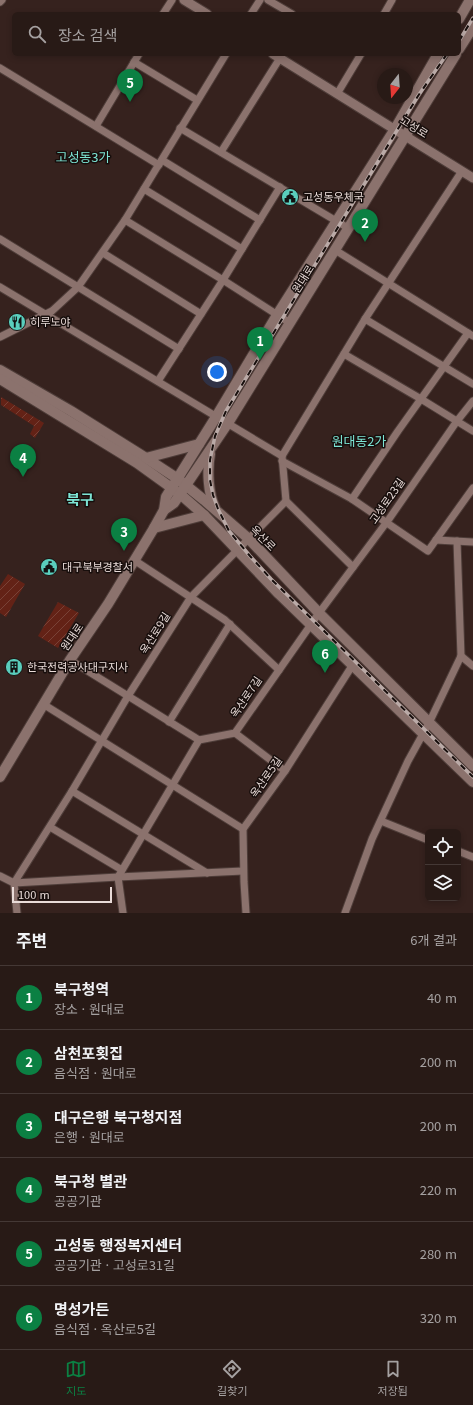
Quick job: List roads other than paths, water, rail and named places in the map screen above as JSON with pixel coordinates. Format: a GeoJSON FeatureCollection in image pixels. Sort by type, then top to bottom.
{"type":"FeatureCollection","features":[{"type":"Feature","properties":{"kind":"main road"},"geometry":{"type":"LineString","coordinates":[[461,16],[470,0]]}},
{"type":"Feature","properties":{"kind":"main road"},"geometry":{"type":"LineString","coordinates":[[461,46],[473,27]]}},
{"type":"Feature","properties":{"kind":"main road","name":"원대로"},"geometry":{"type":"LineString","coordinates":[[0,778],[70,660],[108,604],[154,528],[164,510],[166,497],[336,220],[395,129],[437,56]]}},
{"type":"Feature","properties":{"kind":"main road","name":"원대로"},"geometry":{"type":"LineString","coordinates":[[164,510],[174,503],[228,423],[455,56]]}},
{"type":"Feature","properties":{"kind":"main road","name":"옥산로"},"geometry":{"type":"LineString","coordinates":[[0,370],[71,411],[146,458],[178,479],[183,490]]}},
{"type":"Feature","properties":{"kind":"main road","name":"옥산로"},"geometry":{"type":"LineString","coordinates":[[0,379],[125,455],[172,488],[183,490],[216,510],[249,539],[319,613],[473,766]]}},
{"type":"Feature","properties":{"kind":"main road"},"geometry":{"type":"LineString","coordinates":[[146,458],[199,444]]}},
{"type":"Feature","properties":{"kind":"main road"},"geometry":{"type":"LineString","coordinates":[[211,449],[208,467],[212,502],[216,510]]}},
{"type":"Feature","properties":{"kind":"main road"},"geometry":{"type":"LineString","coordinates":[[183,490],[204,515],[279,594],[473,782]]}},
{"type":"Feature","properties":{"kind":"main road"},"geometry":{"type":"LineString","coordinates":[[154,528],[204,515]]}},
{"type":"Feature","properties":{"kind":"street"},"geometry":{"type":"LineString","coordinates":[[164,12],[172,0]]}},
{"type":"Feature","properties":{"kind":"street"},"geometry":{"type":"LineString","coordinates":[[184,0],[204,12]]}},
{"type":"Feature","properties":{"kind":"street"},"geometry":{"type":"LineString","coordinates":[[252,12],[260,0]]}},
{"type":"Feature","properties":{"kind":"street"},"geometry":{"type":"LineString","coordinates":[[268,0],[289,12]]}},
{"type":"Feature","properties":{"kind":"street"},"geometry":{"type":"LineString","coordinates":[[385,12],[392,0]]}},
{"type":"Feature","properties":{"kind":"street"},"geometry":{"type":"LineString","coordinates":[[96,126],[138,56]]}},
{"type":"Feature","properties":{"kind":"street"},"geometry":{"type":"LineString","coordinates":[[0,337],[45,314],[61,303],[78,287],[125,220],[225,56]]}},
{"type":"Feature","properties":{"kind":"street","name":"고성로"},"geometry":{"type":"LineString","coordinates":[[222,152],[276,56],[473,178]]}},
{"type":"Feature","properties":{"kind":"street"},"geometry":{"type":"LineString","coordinates":[[337,94],[360,56]]}},
{"type":"Feature","properties":{"kind":"street"},"geometry":{"type":"LineString","coordinates":[[134,62],[197,100]]}},
{"type":"Feature","properties":{"kind":"street"},"geometry":{"type":"LineString","coordinates":[[0,68],[96,126],[260,220]]}},
{"type":"Feature","properties":{"kind":"street"},"geometry":{"type":"LineString","coordinates":[[180,128],[348,228]]}},
{"type":"Feature","properties":{"kind":"street"},"geometry":{"type":"LineString","coordinates":[[353,567],[286,501],[282,458],[365,319],[462,171]]}},
{"type":"Feature","properties":{"kind":"street"},"geometry":{"type":"LineString","coordinates":[[158,381],[224,280],[280,187]]}},
{"type":"Feature","properties":{"kind":"street"},"geometry":{"type":"LineString","coordinates":[[144,189],[242,249]]}},
{"type":"Feature","properties":{"kind":"street"},"geometry":{"type":"LineString","coordinates":[[125,220],[224,280],[290,323]]}},
{"type":"Feature","properties":{"kind":"street"},"geometry":{"type":"LineString","coordinates":[[0,239],[179,349]]}},
{"type":"Feature","properties":{"kind":"street"},"geometry":{"type":"LineString","coordinates":[[335,250],[471,334],[421,398],[352,499]]}},
{"type":"Feature","properties":{"kind":"street"},"geometry":{"type":"LineString","coordinates":[[103,253],[202,314]]}},
{"type":"Feature","properties":{"kind":"street"},"geometry":{"type":"LineString","coordinates":[[0,287],[352,499],[428,551],[473,488]]}},
{"type":"Feature","properties":{"kind":"street"},"geometry":{"type":"LineString","coordinates":[[365,319],[473,384]]}},
{"type":"Feature","properties":{"kind":"street"},"geometry":{"type":"LineString","coordinates":[[344,354],[421,398],[473,431]]}},
{"type":"Feature","properties":{"kind":"street","name":"고성로23길"},"geometry":{"type":"LineString","coordinates":[[319,613],[473,401]]}},
{"type":"Feature","properties":{"kind":"street","name":"옥산로9길"},"geometry":{"type":"LineString","coordinates":[[14,883],[72,791],[128,696],[191,597],[286,501]]}},
{"type":"Feature","properties":{"kind":"street"},"geometry":{"type":"LineString","coordinates":[[436,540],[473,542]]}},
{"type":"Feature","properties":{"kind":"street"},"geometry":{"type":"LineString","coordinates":[[345,913],[372,840],[408,761],[424,733],[461,656],[457,541]]}},
{"type":"Feature","properties":{"kind":"street"},"geometry":{"type":"LineString","coordinates":[[134,560],[230,624],[279,670]]}},
{"type":"Feature","properties":{"kind":"street","name":"옥산로7길"},"geometry":{"type":"LineString","coordinates":[[199,740],[235,733],[319,613]]}},
{"type":"Feature","properties":{"kind":"street"},"geometry":{"type":"LineString","coordinates":[[169,722],[230,624]]}},
{"type":"Feature","properties":{"kind":"street"},"geometry":{"type":"LineString","coordinates":[[461,656],[473,666]]}},
{"type":"Feature","properties":{"kind":"street"},"geometry":{"type":"LineString","coordinates":[[70,660],[199,740],[120,873],[123,913]]}},
{"type":"Feature","properties":{"kind":"street","name":"옥산로5길"},"geometry":{"type":"LineString","coordinates":[[243,829],[285,771],[352,666]]}},
{"type":"Feature","properties":{"kind":"street"},"geometry":{"type":"LineString","coordinates":[[43,704],[243,829],[243,871],[246,913]]}},
{"type":"Feature","properties":{"kind":"street"},"geometry":{"type":"LineString","coordinates":[[235,733],[285,771]]}},
{"type":"Feature","properties":{"kind":"street"},"geometry":{"type":"LineString","coordinates":[[72,791],[208,873]]}},
{"type":"Feature","properties":{"kind":"street"},"geometry":{"type":"LineString","coordinates":[[381,821],[425,839]]}},
{"type":"Feature","properties":{"kind":"street"},"geometry":{"type":"LineString","coordinates":[[50,827],[120,873]]}},
{"type":"Feature","properties":{"kind":"street"},"geometry":{"type":"LineString","coordinates":[[461,852],[473,857]]}},
{"type":"Feature","properties":{"kind":"street"},"geometry":{"type":"LineString","coordinates":[[0,876],[14,883],[120,873],[208,873],[243,871]]}},
{"type":"Feature","properties":{"kind":"street"},"geometry":{"type":"LineString","coordinates":[[14,883],[17,913]]}},
{"type":"Feature","properties":{"kind":"railway"},"geometry":{"type":"LineString","coordinates":[[461,38],[473,18]]}},
{"type":"Feature","properties":{"kind":"railway"},"geometry":{"type":"LineString","coordinates":[[446,56],[418,96],[226,411],[215,436],[210,460],[210,480],[218,509],[229,531],[250,556],[271,579],[473,777]]}},
{"type":"Feature","properties":{"kind":"place","name":"고성동 행정복지센터"},"geometry":{"type":"Point","coordinates":[130,102]}},
{"type":"Feature","properties":{"kind":"place","name":"고성동우체국"},"geometry":{"type":"Point","coordinates":[290,197]}},
{"type":"Feature","properties":{"kind":"place","name":"삼천포횟집"},"geometry":{"type":"Point","coordinates":[365,242]}},
{"type":"Feature","properties":{"kind":"place","name":"히루노야"},"geometry":{"type":"Point","coordinates":[17,322]}},
{"type":"Feature","properties":{"kind":"place","name":"북구청역"},"geometry":{"type":"Point","coordinates":[260,360]}},
{"type":"Feature","properties":{"kind":"place","name":"북구청 별관"},"geometry":{"type":"Point","coordinates":[23,477]}},
{"type":"Feature","properties":{"kind":"place","name":"대구은행 북구청지점"},"geometry":{"type":"Point","coordinates":[124,551]}},
{"type":"Feature","properties":{"kind":"place","name":"대구북부경찰서"},"geometry":{"type":"Point","coordinates":[49,567]}},
{"type":"Feature","properties":{"kind":"place","name":"한국전력공사대구지사"},"geometry":{"type":"Point","coordinates":[14,667]}},
{"type":"Feature","properties":{"kind":"place","name":"명성가든"},"geometry":{"type":"Point","coordinates":[325,673]}},
{"type":"Feature","properties":{"kind":"district","name":"고성동3가"},"geometry":{"type":"Point","coordinates":[83,157]}},
{"type":"Feature","properties":{"kind":"district","name":"원대동2가"},"geometry":{"type":"Point","coordinates":[359,441]}},
{"type":"Feature","properties":{"kind":"district","name":"북구"},"geometry":{"type":"Point","coordinates":[80,500]}}]}
